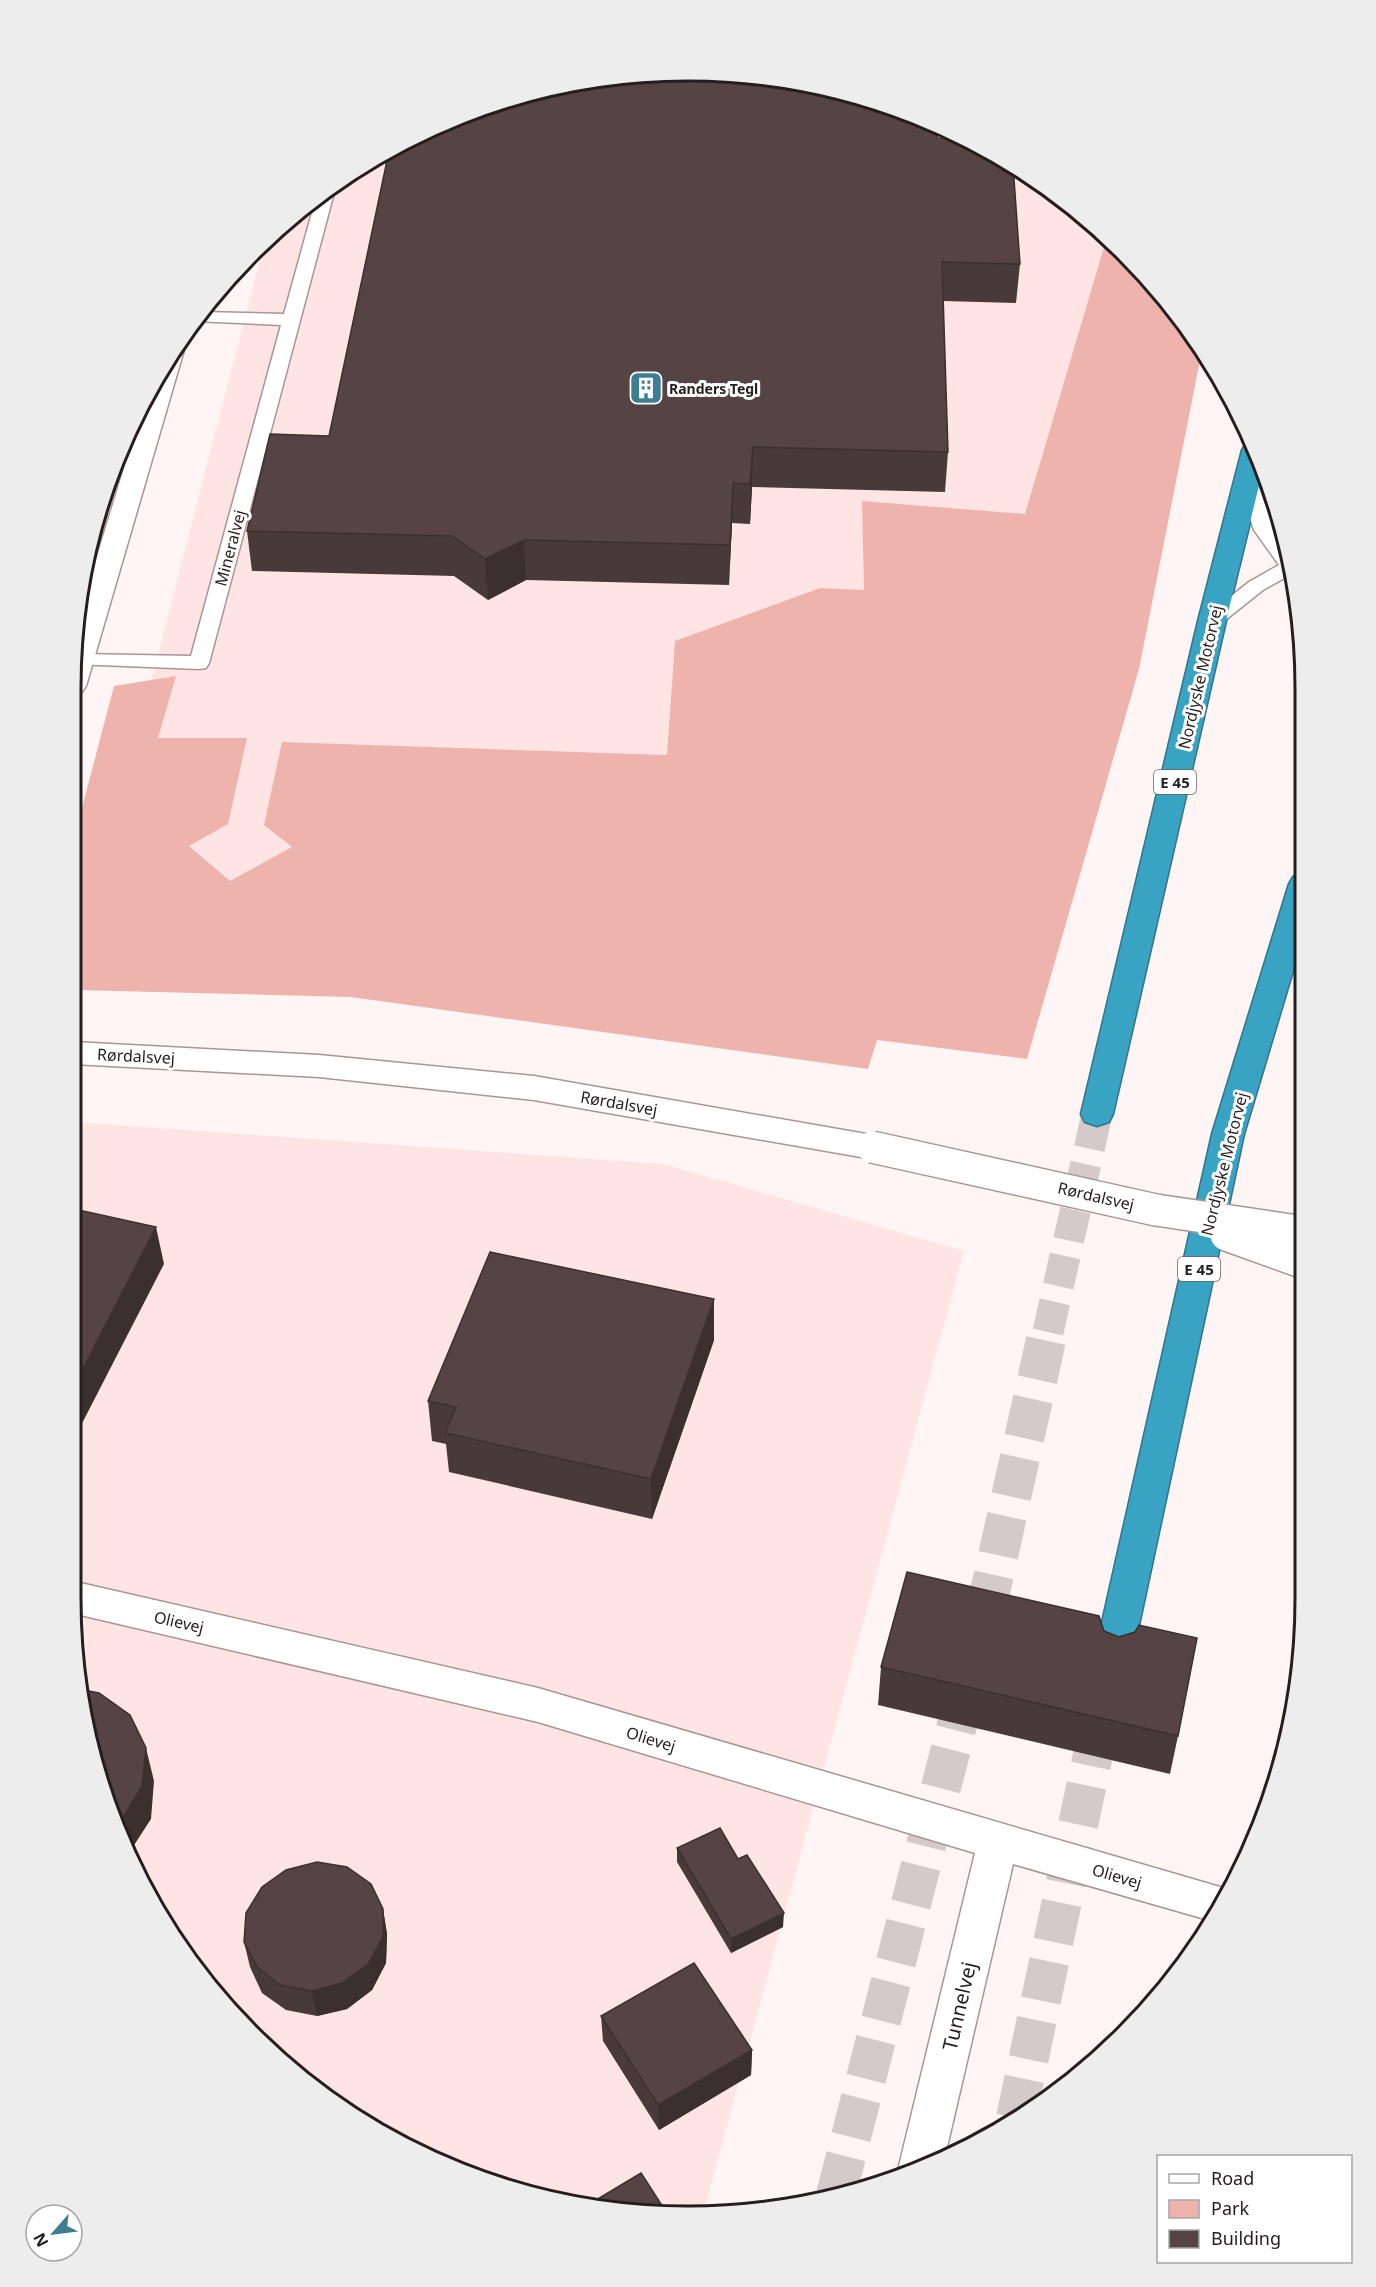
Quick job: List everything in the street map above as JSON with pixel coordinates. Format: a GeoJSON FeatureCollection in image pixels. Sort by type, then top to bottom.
{"type":"FeatureCollection","features":[{"type":"Feature","properties":{"kind":"highway","name":"Nordjyske Motorvej"},"geometry":{"type":"LineString","coordinates":[[1097,1114],[1212,621],[1252,463]]}},
{"type":"Feature","properties":{"kind":"highway","name":"Nordjyske Motorvej"},"geometry":{"type":"LineString","coordinates":[[1113,1658],[1228,1134],[1295,914]]}},
{"type":"Feature","properties":{"kind":"street"},"geometry":{"type":"LineString","coordinates":[[82,657],[162,384]]}},
{"type":"Feature","properties":{"kind":"street","name":"Rørdalsvej"},"geometry":{"type":"LineString","coordinates":[[81,1053],[319,1066],[534,1088],[872,1147],[1156,1210],[1295,1231]]}},
{"type":"Feature","properties":{"kind":"street","name":"Rørdalsvej"},"geometry":{"type":"LineString","coordinates":[[1156,1210],[1295,1260]]}},
{"type":"Feature","properties":{"kind":"street","name":"Olievej"},"geometry":{"type":"LineString","coordinates":[[81,1600],[538,1705],[998,1842],[1214,1903]]}},
{"type":"Feature","properties":{"kind":"street","name":"Tunnelvej"},"geometry":{"type":"LineString","coordinates":[[923,2159],[998,1842]]}},
{"type":"Feature","properties":{"kind":"lane","name":"Mineralvej"},"geometry":{"type":"LineString","coordinates":[[82,660],[199,663],[323,202]]}},
{"type":"Feature","properties":{"kind":"lane"},"geometry":{"type":"LineString","coordinates":[[207,317],[292,320]]}},
{"type":"Feature","properties":{"kind":"lane"},"geometry":{"type":"LineString","coordinates":[[1247,483],[1264,530],[1279,551]]}},
{"type":"Feature","properties":{"kind":"lane"},"geometry":{"type":"LineString","coordinates":[[1212,621],[1256,586],[1283,571]]}},
{"type":"Feature","properties":{"kind":"shaded area"},"geometry":{"type":"Polygon","coordinates":[[[688,81],[767,86],[845,102],[883,113],[956,144],[992,162],[1025,183],[1058,206],[1104,247],[871,1039],[110,959],[146,701],[260,258],[318,206],[385,162],[420,144],[493,113],[531,102],[609,86],[688,81]]]}},
{"type":"Feature","properties":{"kind":"shaded area"},"geometry":{"type":"Polygon","coordinates":[[[81,1122],[664,1164],[964,1251],[706,2206],[648,2205],[609,2201],[531,2185],[493,2174],[456,2160],[384,2125],[318,2081],[259,2028],[232,1999],[206,1969],[183,1936],[162,1902],[127,1831],[102,1756],[86,1678],[82,1639],[81,1122]]]}},
{"type":"Feature","properties":{"kind":"green space"},"geometry":{"type":"Polygon","coordinates":[[[1104,247],[1170,318],[1200,362],[1139,669],[1027,1059],[877,1040],[868,1069],[351,997],[81,990],[81,812],[114,686],[176,676],[158,738],[247,738],[228,824],[189,846],[230,881],[292,847],[264,825],[282,742],[667,755],[675,641],[820,588],[864,590],[862,501],[1025,514],[1104,247]]]}},
{"type":"Feature","properties":{"kind":"building","name":"Randers Tegl"},"geometry":{"type":"Polygon","coordinates":[[[648,82],[728,82],[806,93],[883,113],[920,127],[937,135],[937,138],[944,138],[956,144],[1014,176],[1020,264],[942,262],[948,452],[753,447],[750,484],[733,483],[730,545],[524,540],[485,559],[452,536],[247,531],[270,434],[329,436],[387,161],[456,127],[531,102],[609,86],[648,82]]]}},
{"type":"Feature","properties":{"kind":"building"},"geometry":{"type":"Polygon","coordinates":[[[81,1211],[156,1227],[81,1372],[81,1211]]]}},
{"type":"Feature","properties":{"kind":"building"},"geometry":{"type":"Polygon","coordinates":[[[490,1252],[714,1299],[651,1479],[445,1433],[456,1407],[428,1401],[490,1252]]]}},
{"type":"Feature","properties":{"kind":"building"},"geometry":{"type":"Polygon","coordinates":[[[907,1572],[1099,1616],[1104,1631],[1119,1637],[1135,1632],[1139,1625],[1197,1638],[1178,1736],[881,1667],[907,1572]]]}},
{"type":"Feature","properties":{"kind":"building"},"geometry":{"type":"Polygon","coordinates":[[[88,1691],[99,1693],[130,1715],[146,1748],[142,1786],[122,1819],[102,1756],[88,1691]]]}},
{"type":"Feature","properties":{"kind":"building"},"geometry":{"type":"Polygon","coordinates":[[[720,1828],[738,1859],[747,1855],[784,1913],[731,1939],[677,1848],[720,1828]]]}},
{"type":"Feature","properties":{"kind":"building"},"geometry":{"type":"Polygon","coordinates":[[[317,1862],[347,1867],[371,1884],[383,1909],[383,1937],[368,1964],[342,1983],[312,1991],[280,1985],[257,1967],[244,1942],[246,1913],[262,1887],[286,1870],[317,1862]]]}},
{"type":"Feature","properties":{"kind":"building"},"geometry":{"type":"Polygon","coordinates":[[[694,1963],[752,2050],[658,2105],[601,2016],[694,1963]]]}},
{"type":"Feature","properties":{"kind":"building"},"geometry":{"type":"Polygon","coordinates":[[[641,2173],[662,2205],[648,2205],[598,2199],[641,2173]]]}},
{"type":"Feature","properties":{"kind":"tunnel"},"geometry":{"type":"LineString","coordinates":[[1048,1332],[1097,1114]]}},
{"type":"Feature","properties":{"kind":"tunnel"},"geometry":{"type":"LineString","coordinates":[[838,2187],[982,1628],[1048,1331]]}},
{"type":"Feature","properties":{"kind":"tunnel"},"geometry":{"type":"LineString","coordinates":[[1018,2108],[1102,1712]]}},
{"type":"Feature","properties":{"kind":"place","name":"Randers Tegl"},"geometry":{"type":"Point","coordinates":[646,388]}}]}
